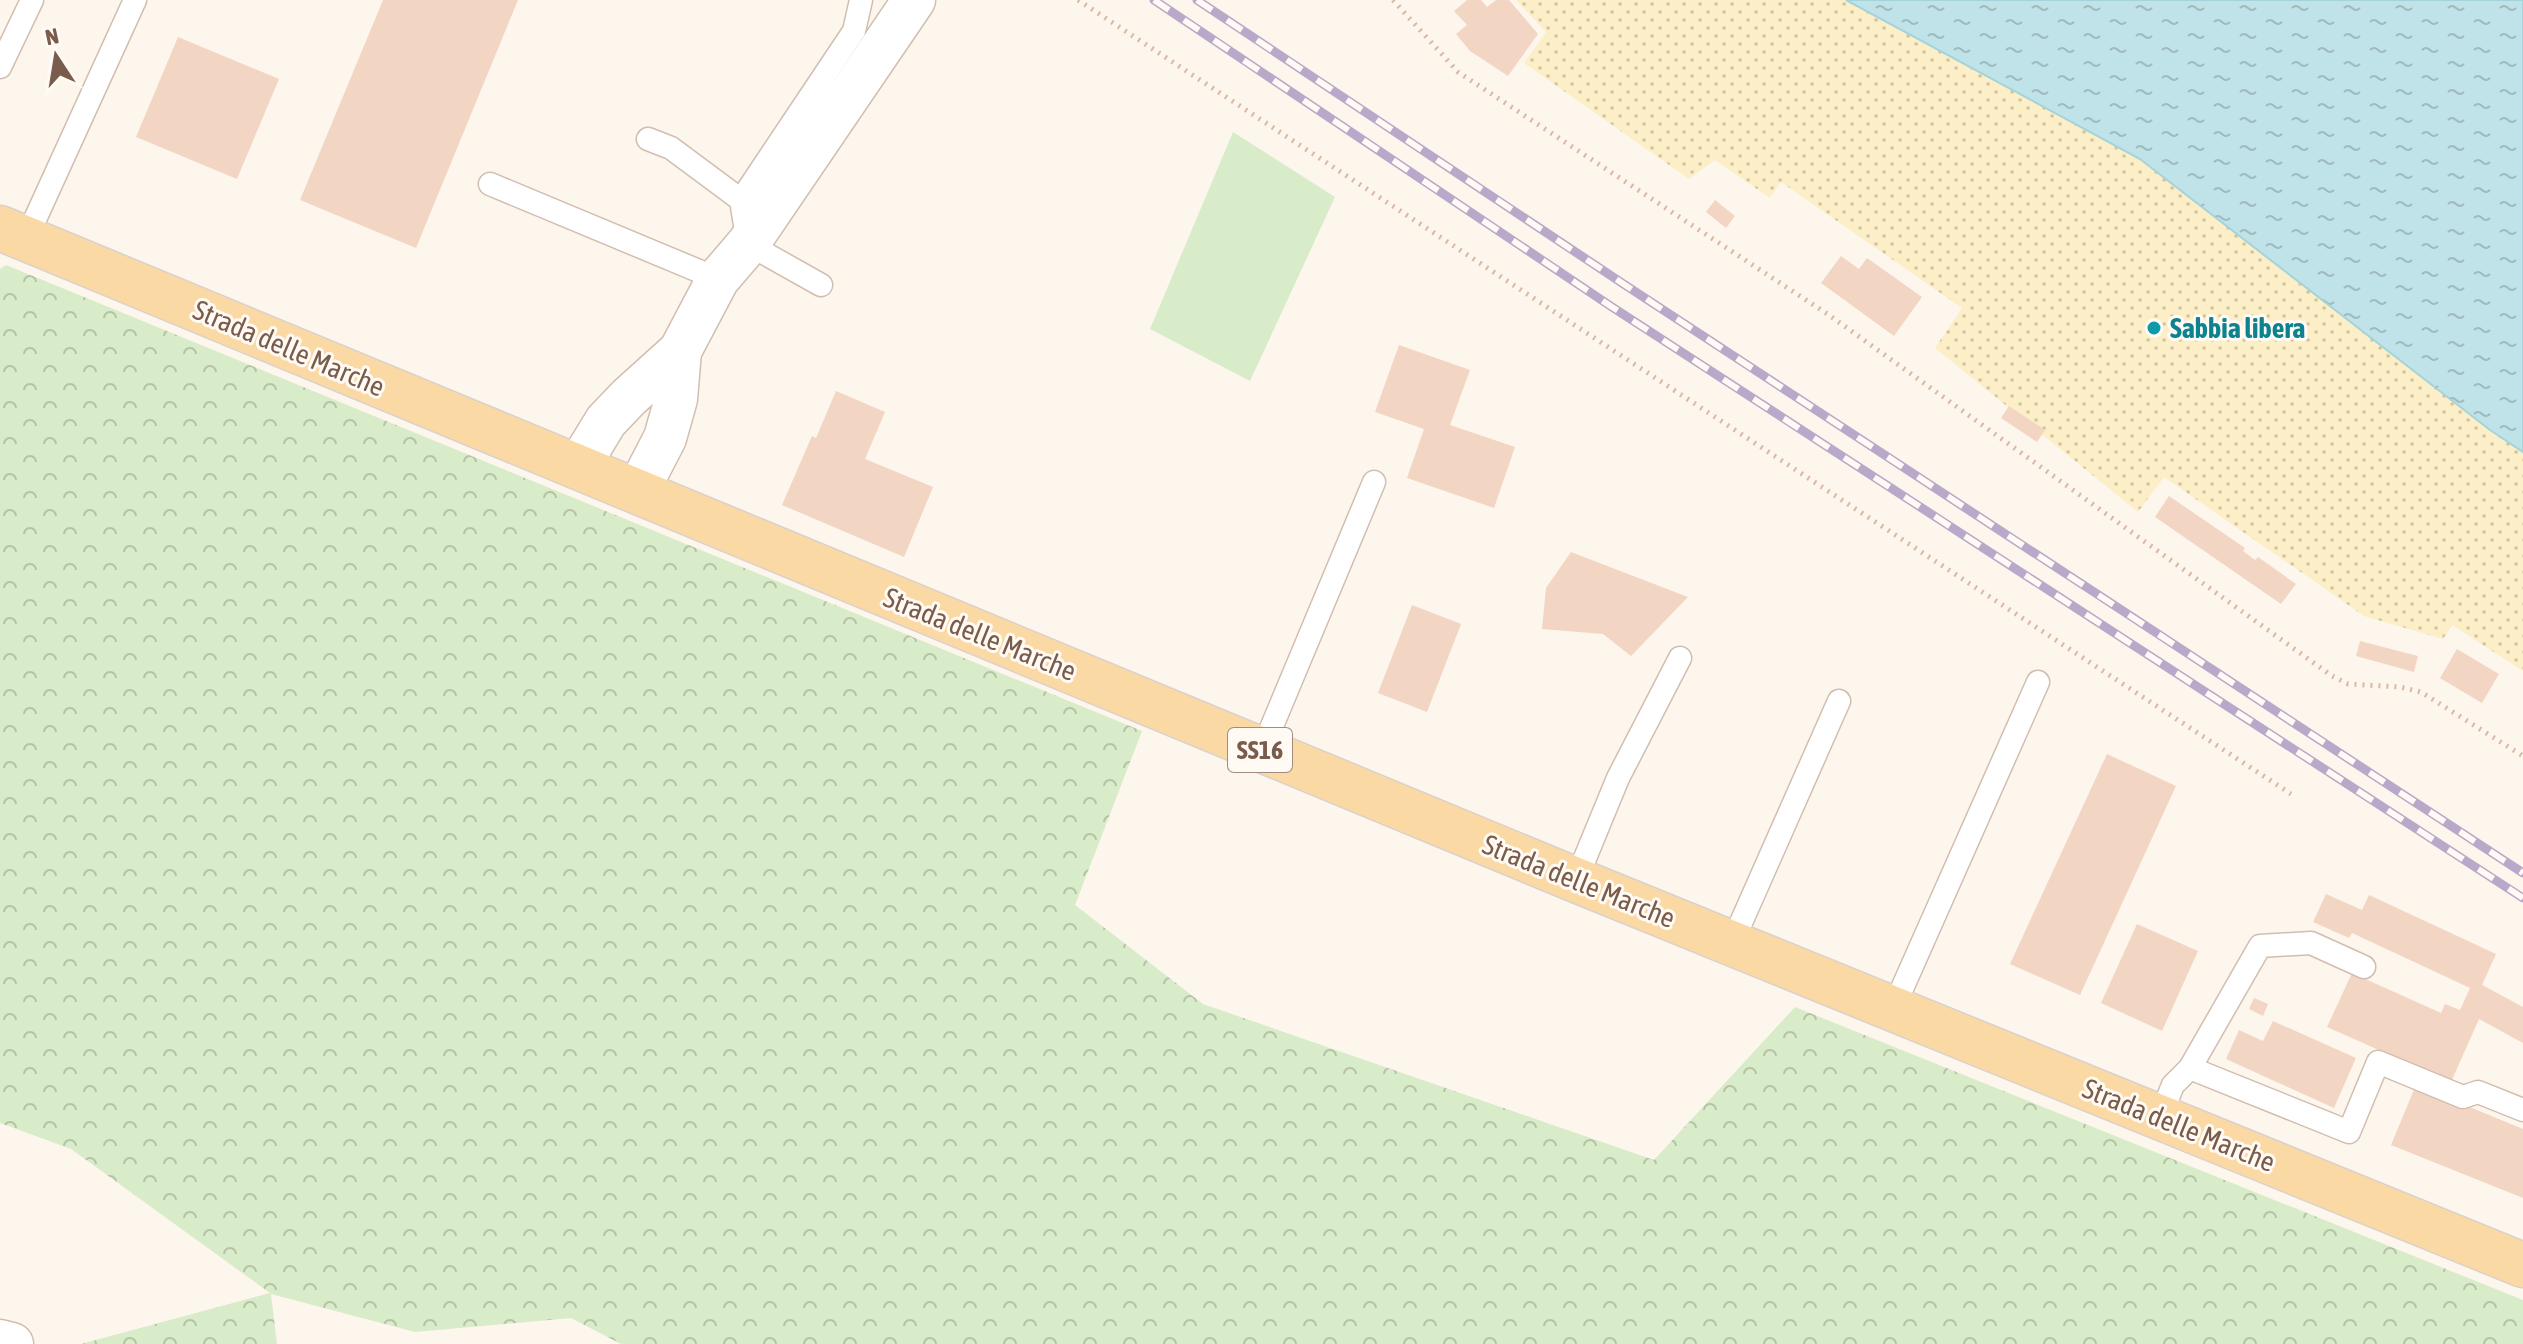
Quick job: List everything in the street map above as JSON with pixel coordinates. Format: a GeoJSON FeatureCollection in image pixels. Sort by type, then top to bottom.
{"type":"FeatureCollection","features":[{"type":"Feature","properties":{"kind":"main road","name":"Strada delle Marche"},"geometry":{"type":"LineString","coordinates":[[13,233],[1576,880],[2523,1265]]}},
{"type":"Feature","properties":{"kind":"street"},"geometry":{"type":"LineString","coordinates":[[578,467],[606,421],[680,351],[718,279],[748,244],[914,0]]}},
{"type":"Feature","properties":{"kind":"street"},"geometry":{"type":"LineString","coordinates":[[637,492],[665,438],[676,399],[680,351]]}},
{"type":"Feature","properties":{"kind":"street"},"geometry":{"type":"LineString","coordinates":[[0,1341],[12,1344]]}},
{"type":"Feature","properties":{"kind":"lane"},"geometry":{"type":"LineString","coordinates":[[0,67],[32,0]]}},
{"type":"Feature","properties":{"kind":"lane"},"geometry":{"type":"LineString","coordinates":[[13,233],[135,0]]}},
{"type":"Feature","properties":{"kind":"lane"},"geometry":{"type":"LineString","coordinates":[[821,285],[748,244],[741,200],[854,31],[861,0]]}},
{"type":"Feature","properties":{"kind":"lane"},"geometry":{"type":"LineString","coordinates":[[648,139],[671,148],[741,200]]}},
{"type":"Feature","properties":{"kind":"lane"},"geometry":{"type":"LineString","coordinates":[[490,184],[718,279]]}},
{"type":"Feature","properties":{"kind":"lane"},"geometry":{"type":"LineString","coordinates":[[1262,750],[1374,482]]}},
{"type":"Feature","properties":{"kind":"lane"},"geometry":{"type":"LineString","coordinates":[[1576,880],[1618,778],[1680,658]]}},
{"type":"Feature","properties":{"kind":"lane"},"geometry":{"type":"LineString","coordinates":[[1893,1009],[2038,682]]}},
{"type":"Feature","properties":{"kind":"lane"},"geometry":{"type":"LineString","coordinates":[[1732,943],[1839,701]]}},
{"type":"Feature","properties":{"kind":"lane"},"geometry":{"type":"LineString","coordinates":[[2160,1117],[2173,1085],[2190,1068],[2260,946],[2311,943],[2364,967]]}},
{"type":"Feature","properties":{"kind":"lane"},"geometry":{"type":"LineString","coordinates":[[2190,1068],[2349,1132],[2378,1062],[2463,1097],[2478,1092],[2523,1110]]}},
{"type":"Feature","properties":{"kind":"path"},"geometry":{"type":"LineString","coordinates":[[1078,0],[2291,794]]}},
{"type":"Feature","properties":{"kind":"path"},"geometry":{"type":"LineString","coordinates":[[1393,0],[1458,72],[1829,315],[2332,676],[2348,684],[2400,687],[2421,692],[2523,756]]}},
{"type":"Feature","properties":{"kind":"green space"},"geometry":{"type":"Polygon","coordinates":[[[1233,132],[1335,197],[1250,381],[1150,329],[1233,132]]]}},
{"type":"Feature","properties":{"kind":"green space"},"geometry":{"type":"Polygon","coordinates":[[[6,265],[1142,731],[1075,905],[1203,1004],[1654,1160],[1795,1007],[2523,1300],[2523,1344],[621,1344],[571,1318],[415,1332],[271,1294],[277,1344],[81,1344],[270,1293],[71,1149],[0,1123],[0,269],[6,265]]]}},
{"type":"Feature","properties":{"kind":"sand","name":"Sabbia libera"},"geometry":{"type":"Polygon","coordinates":[[[1516,0],[1846,0],[2140,159],[2490,430],[2523,452],[2523,671],[2452,625],[2443,639],[2364,616],[2164,477],[2138,512],[1935,348],[1962,308],[1781,182],[1770,198],[1715,160],[1689,179],[1524,63],[1546,32],[1516,0]]]}},
{"type":"Feature","properties":{"kind":"water"},"geometry":{"type":"Polygon","coordinates":[[[1846,0],[2523,0],[2523,452],[2490,430],[2140,159],[1846,0]]]}},
{"type":"Feature","properties":{"kind":"building"},"geometry":{"type":"Polygon","coordinates":[[[383,0],[518,0],[416,248],[300,200],[383,0]]]}},
{"type":"Feature","properties":{"kind":"building"},"geometry":{"type":"Polygon","coordinates":[[[1467,0],[1481,0],[1487,7],[1496,0],[1509,0],[1538,34],[1508,76],[1470,51],[1456,34],[1467,25],[1454,11],[1467,0]]]}},
{"type":"Feature","properties":{"kind":"building"},"geometry":{"type":"Polygon","coordinates":[[[178,37],[279,79],[237,179],[136,137],[178,37]]]}},
{"type":"Feature","properties":{"kind":"building"},"geometry":{"type":"Polygon","coordinates":[[[1715,200],[1735,216],[1726,228],[1706,212],[1715,200]]]}},
{"type":"Feature","properties":{"kind":"building"},"geometry":{"type":"Polygon","coordinates":[[[1841,256],[1859,269],[1867,258],[1922,297],[1894,336],[1821,283],[1841,256]]]}},
{"type":"Feature","properties":{"kind":"building"},"geometry":{"type":"Polygon","coordinates":[[[1399,345],[1470,370],[1450,425],[1515,447],[1494,508],[1407,478],[1424,429],[1375,412],[1399,345]]]}},
{"type":"Feature","properties":{"kind":"building"},"geometry":{"type":"Polygon","coordinates":[[[836,391],[885,412],[865,459],[933,487],[904,557],[782,505],[812,436],[816,438],[836,391]]]}},
{"type":"Feature","properties":{"kind":"building"},"geometry":{"type":"Polygon","coordinates":[[[2009,406],[2045,430],[2037,442],[2001,418],[2009,406]]]}},
{"type":"Feature","properties":{"kind":"building"},"geometry":{"type":"Polygon","coordinates":[[[2169,496],[2245,548],[2243,551],[2255,560],[2258,557],[2296,584],[2281,604],[2155,517],[2169,496]]]}},
{"type":"Feature","properties":{"kind":"building"},"geometry":{"type":"Polygon","coordinates":[[[1571,552],[1688,597],[1631,656],[1603,634],[1542,629],[1546,588],[1571,552]]]}},
{"type":"Feature","properties":{"kind":"building"},"geometry":{"type":"Polygon","coordinates":[[[1412,605],[1461,624],[1427,712],[1378,693],[1412,605]]]}},
{"type":"Feature","properties":{"kind":"building"},"geometry":{"type":"Polygon","coordinates":[[[2360,641],[2418,656],[2414,672],[2356,656],[2360,641]]]}},
{"type":"Feature","properties":{"kind":"building"},"geometry":{"type":"Polygon","coordinates":[[[2457,649],[2499,674],[2482,703],[2440,678],[2457,649]]]}},
{"type":"Feature","properties":{"kind":"building"},"geometry":{"type":"Polygon","coordinates":[[[2107,754],[2176,786],[2080,995],[2010,964],[2107,754]]]}},
{"type":"Feature","properties":{"kind":"building"},"geometry":{"type":"Polygon","coordinates":[[[2326,894],[2362,910],[2369,895],[2496,954],[2482,985],[2523,1007],[2523,1043],[2479,1019],[2451,1082],[2327,1027],[2352,973],[2441,1013],[2445,1004],[2460,1010],[2470,988],[2352,933],[2349,938],[2313,922],[2326,894]]]}},
{"type":"Feature","properties":{"kind":"building"},"geometry":{"type":"Polygon","coordinates":[[[2137,924],[2198,951],[2162,1031],[2101,1003],[2137,924]]]}},
{"type":"Feature","properties":{"kind":"building"},"geometry":{"type":"Polygon","coordinates":[[[2254,998],[2268,1004],[2263,1016],[2249,1009],[2254,998]]]}},
{"type":"Feature","properties":{"kind":"building"},"geometry":{"type":"Polygon","coordinates":[[[2273,1021],[2356,1058],[2334,1108],[2226,1059],[2239,1030],[2263,1041],[2273,1021]]]}},
{"type":"Feature","properties":{"kind":"building"},"geometry":{"type":"Polygon","coordinates":[[[2416,1085],[2523,1129],[2523,1198],[2391,1145],[2416,1085]]]}},
{"type":"Feature","properties":{"kind":"railway"},"geometry":{"type":"LineString","coordinates":[[1154,0],[1612,307],[2523,898]]}},
{"type":"Feature","properties":{"kind":"railway"},"geometry":{"type":"LineString","coordinates":[[1197,0],[1622,283],[2523,873]]}},
{"type":"Feature","properties":{"kind":"place","name":"Sabbia libera"},"geometry":{"type":"Point","coordinates":[2154,328]}}]}
